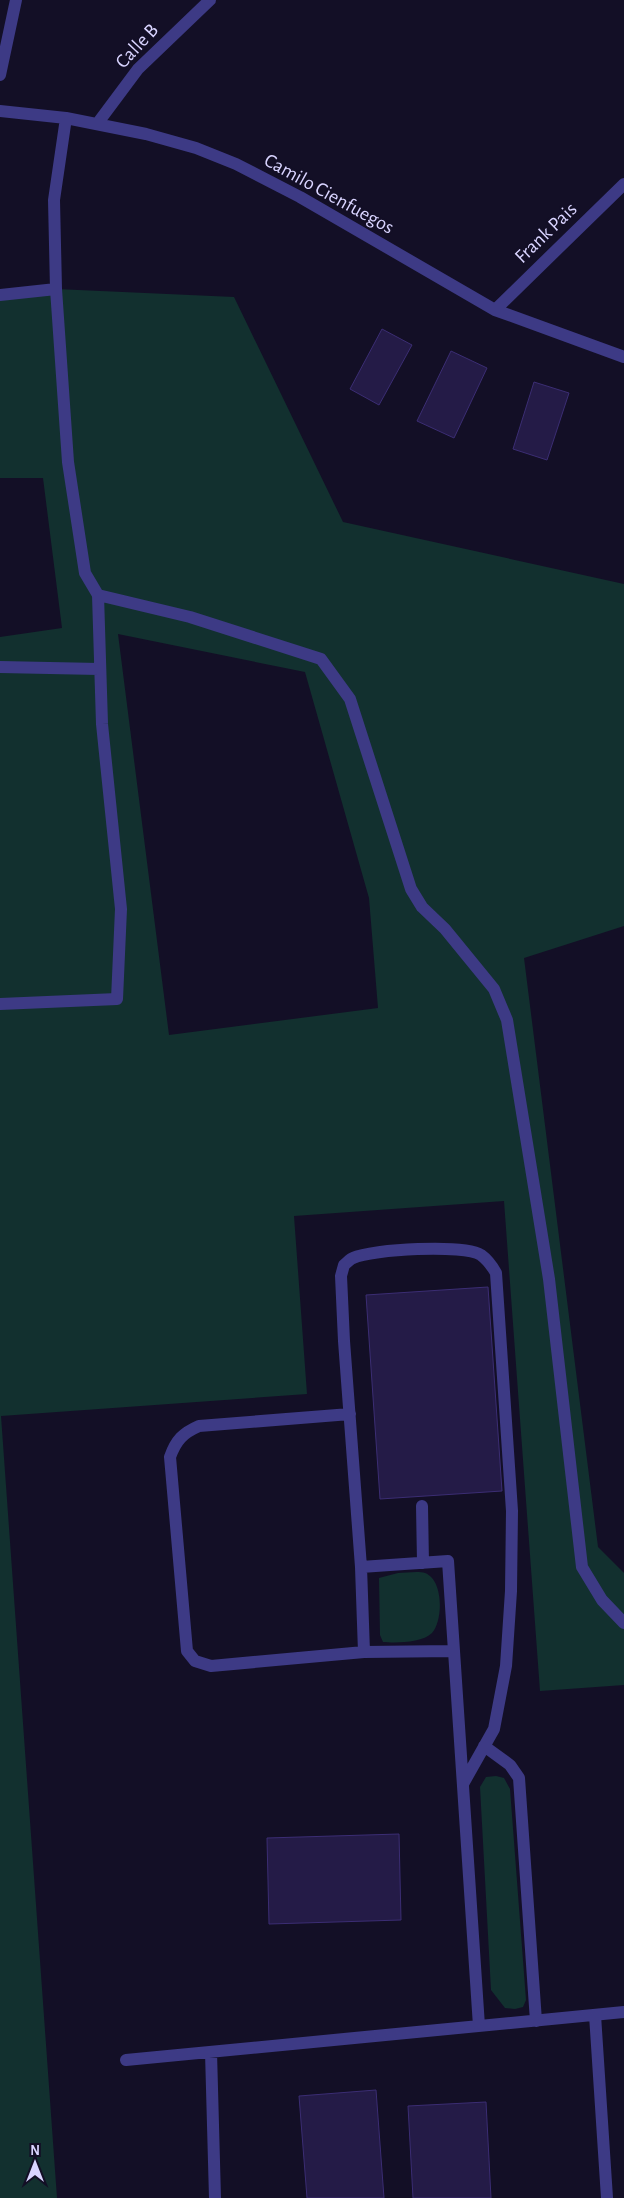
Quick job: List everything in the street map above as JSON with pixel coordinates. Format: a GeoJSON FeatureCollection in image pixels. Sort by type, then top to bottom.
{"type":"FeatureCollection","features":[{"type":"Feature","properties":{"kind":"street"},"geometry":{"type":"LineString","coordinates":[[0,75],[16,0]]}},
{"type":"Feature","properties":{"kind":"street","name":"Calle B"},"geometry":{"type":"LineString","coordinates":[[98,124],[138,69],[210,0]]}},
{"type":"Feature","properties":{"kind":"street","name":"Camilo Cienfuegos"},"geometry":{"type":"LineString","coordinates":[[0,110],[98,124],[196,148],[236,164],[300,198],[495,310],[624,357]]}},
{"type":"Feature","properties":{"kind":"street"},"geometry":{"type":"LineString","coordinates":[[0,1004],[117,999],[121,909],[102,724],[98,595],[85,573],[68,462],[56,289],[54,200],[66,118]]}},
{"type":"Feature","properties":{"kind":"street","name":"Frank Pais"},"geometry":{"type":"LineString","coordinates":[[495,310],[624,184]]}},
{"type":"Feature","properties":{"kind":"street"},"geometry":{"type":"LineString","coordinates":[[0,294],[56,289]]}},
{"type":"Feature","properties":{"kind":"street"},"geometry":{"type":"LineString","coordinates":[[98,595],[190,617],[321,658],[350,699],[411,889],[422,907],[445,928],[494,990],[507,1020],[549,1279],[576,1530],[582,1567],[602,1600],[624,1623]]}},
{"type":"Feature","properties":{"kind":"street"},"geometry":{"type":"LineString","coordinates":[[0,667],[99,669]]}},
{"type":"Feature","properties":{"kind":"street"},"geometry":{"type":"LineString","coordinates":[[364,1652],[361,1567],[341,1276],[344,1265],[354,1257],[416,1248],[462,1250],[480,1254],[490,1262],[496,1273],[512,1512],[511,1592],[506,1666],[494,1729],[463,1784]]}},
{"type":"Feature","properties":{"kind":"street"},"geometry":{"type":"LineString","coordinates":[[350,1414],[199,1426],[186,1431],[175,1443],[170,1457],[187,1651],[195,1661],[211,1666],[364,1652],[454,1651]]}},
{"type":"Feature","properties":{"kind":"street"},"geometry":{"type":"LineString","coordinates":[[422,1506],[423,1563]]}},
{"type":"Feature","properties":{"kind":"street"},"geometry":{"type":"LineString","coordinates":[[361,1567],[448,1561],[479,2026]]}},
{"type":"Feature","properties":{"kind":"street"},"geometry":{"type":"LineString","coordinates":[[484,1746],[510,1765],[519,1778],[536,2020]]}},
{"type":"Feature","properties":{"kind":"street"},"geometry":{"type":"LineString","coordinates":[[126,2060],[624,2012]]}},
{"type":"Feature","properties":{"kind":"street"},"geometry":{"type":"LineString","coordinates":[[595,2015],[607,2198]]}},
{"type":"Feature","properties":{"kind":"street"},"geometry":{"type":"LineString","coordinates":[[211,2052],[215,2198]]}},
{"type":"Feature","properties":{"kind":"green space"},"geometry":{"type":"Polygon","coordinates":[[[56,289],[234,297],[343,522],[624,584],[624,926],[524,958],[598,1547],[624,1573],[624,1685],[540,1691],[504,1201],[294,1216],[307,1394],[1,1416],[57,2198],[0,2198],[0,637],[62,628],[43,478],[0,478],[0,295],[56,289]],[[118,634],[169,1035],[378,1008],[369,898],[305,672],[118,634]]]}},
{"type":"Feature","properties":{"kind":"green space"},"geometry":{"type":"Polygon","coordinates":[[[422,1572],[431,1577],[436,1584],[440,1611],[436,1627],[428,1636],[416,1641],[383,1642],[380,1635],[379,1578],[398,1573],[422,1572]]]}},
{"type":"Feature","properties":{"kind":"green space"},"geometry":{"type":"Polygon","coordinates":[[[496,1776],[504,1778],[510,1789],[526,2000],[523,2007],[515,2009],[505,2008],[491,1990],[480,1787],[486,1777],[496,1776]]]}},
{"type":"Feature","properties":{"kind":"building"},"geometry":{"type":"Polygon","coordinates":[[[382,329],[412,345],[379,405],[350,389],[382,329]]]}},
{"type":"Feature","properties":{"kind":"building"},"geometry":{"type":"Polygon","coordinates":[[[451,351],[487,368],[454,438],[417,421],[451,351]]]}},
{"type":"Feature","properties":{"kind":"building"},"geometry":{"type":"Polygon","coordinates":[[[534,382],[569,393],[547,460],[513,449],[534,382]]]}},
{"type":"Feature","properties":{"kind":"building"},"geometry":{"type":"Polygon","coordinates":[[[488,1287],[502,1491],[380,1499],[366,1295],[488,1287]]]}},
{"type":"Feature","properties":{"kind":"building"},"geometry":{"type":"Polygon","coordinates":[[[399,1834],[401,1920],[269,1924],[267,1838],[399,1834]]]}},
{"type":"Feature","properties":{"kind":"building"},"geometry":{"type":"Polygon","coordinates":[[[376,2090],[384,2198],[307,2198],[299,2096],[376,2090]]]}},
{"type":"Feature","properties":{"kind":"building"},"geometry":{"type":"Polygon","coordinates":[[[486,2102],[491,2198],[413,2198],[408,2106],[486,2102]]]}}]}
